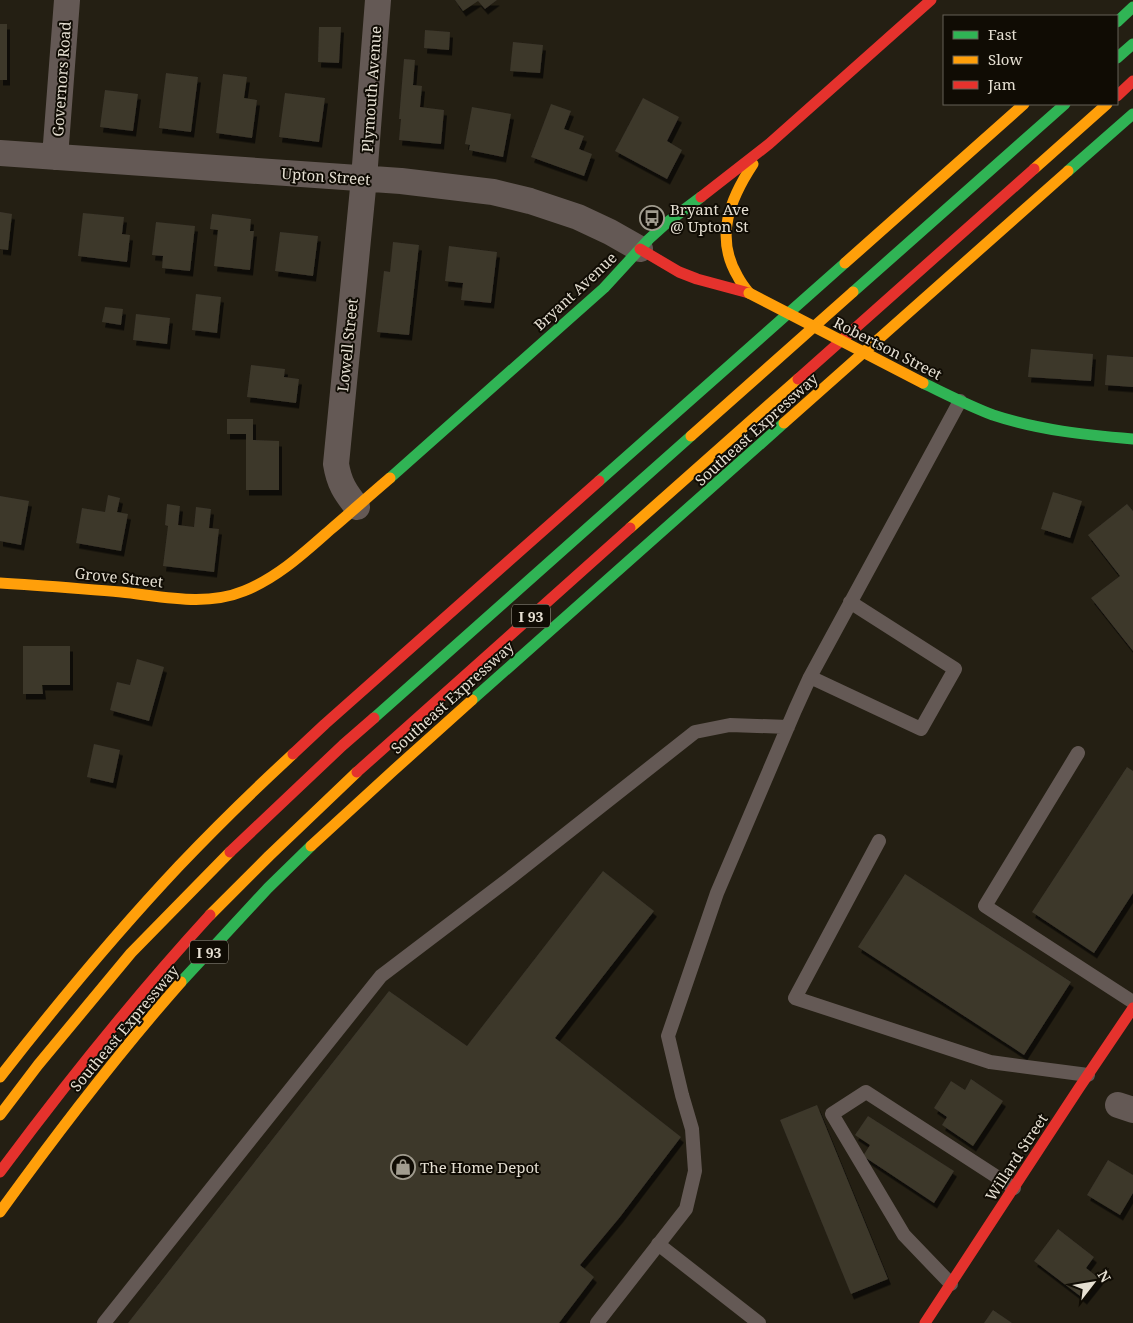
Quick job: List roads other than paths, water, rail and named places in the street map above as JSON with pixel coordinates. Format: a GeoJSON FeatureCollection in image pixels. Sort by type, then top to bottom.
{"type":"FeatureCollection","features":[{"type":"Feature","properties":{"kind":"main road","name":"Bryant Avenue"},"geometry":{"type":"LineString","coordinates":[[234,595],[277,574],[308,550],[604,288],[669,221],[750,160],[931,0]]}},
{"type":"Feature","properties":{"kind":"main road"},"geometry":{"type":"LineString","coordinates":[[1118,21],[1133,7]]}},
{"type":"Feature","properties":{"kind":"main road"},"geometry":{"type":"LineString","coordinates":[[1118,57],[1133,44]]}},
{"type":"Feature","properties":{"kind":"main road"},"geometry":{"type":"LineString","coordinates":[[1118,95],[1133,81]]}},
{"type":"Feature","properties":{"kind":"main road"},"geometry":{"type":"LineString","coordinates":[[0,1077],[83,973],[127,923],[215,829],[294,753],[1023,105]]}},
{"type":"Feature","properties":{"kind":"main road","name":"I 93"},"geometry":{"type":"LineString","coordinates":[[0,1115],[38,1065],[131,952],[298,786],[1064,105]]}},
{"type":"Feature","properties":{"kind":"main road","name":"I 93"},"geometry":{"type":"LineString","coordinates":[[0,1172],[85,1060],[137,998],[216,910],[278,846],[382,749],[1107,105]]}},
{"type":"Feature","properties":{"kind":"main road","name":"Southeast Expressway"},"geometry":{"type":"LineString","coordinates":[[0,1212],[62,1128],[135,1036],[233,926],[307,850],[412,753],[1133,114]]}},
{"type":"Feature","properties":{"kind":"main road"},"geometry":{"type":"LineString","coordinates":[[749,293],[735,274],[730,260],[726,232],[728,215],[732,199],[741,181],[768,144]]}},
{"type":"Feature","properties":{"kind":"main road","name":"Robertson Street"},"geometry":{"type":"LineString","coordinates":[[640,249],[679,272],[697,279],[749,293],[923,383],[960,401],[1004,418],[1030,425],[1085,435],[1133,439]]}},
{"type":"Feature","properties":{"kind":"main road","name":"Grove Street"},"geometry":{"type":"LineString","coordinates":[[0,582],[74,587],[187,599],[212,600],[234,595]]}},
{"type":"Feature","properties":{"kind":"main road","name":"Willard Street"},"geometry":{"type":"LineString","coordinates":[[925,1323],[1133,1008]]}},
{"type":"Feature","properties":{"kind":"street","name":"Governors Road"},"geometry":{"type":"LineString","coordinates":[[55,157],[67,0]]}},
{"type":"Feature","properties":{"kind":"street","name":"Plymouth Avenue"},"geometry":{"type":"LineString","coordinates":[[364,178],[378,0]]}},
{"type":"Feature","properties":{"kind":"street","name":"Upton Street"},"geometry":{"type":"LineString","coordinates":[[0,153],[364,178],[493,192],[530,200],[578,217],[640,249]]}},
{"type":"Feature","properties":{"kind":"street","name":"Lowell Street"},"geometry":{"type":"LineString","coordinates":[[357,507],[342,486],[336,464],[364,178]]}},
{"type":"Feature","properties":{"kind":"lane"},"geometry":{"type":"LineString","coordinates":[[597,1323],[686,1209],[695,1171],[692,1129],[668,1036],[717,893],[810,677],[960,401]]}},
{"type":"Feature","properties":{"kind":"lane"},"geometry":{"type":"LineString","coordinates":[[810,677],[921,729],[955,669],[850,602]]}},
{"type":"Feature","properties":{"kind":"lane"},"geometry":{"type":"LineString","coordinates":[[104,1323],[381,976],[510,878],[695,732],[730,725],[788,727]]}},
{"type":"Feature","properties":{"kind":"lane"},"geometry":{"type":"LineString","coordinates":[[1078,753],[985,906],[1133,1002]]}},
{"type":"Feature","properties":{"kind":"lane"},"geometry":{"type":"LineString","coordinates":[[879,841],[795,998],[990,1062],[1088,1075]]}},
{"type":"Feature","properties":{"kind":"lane"},"geometry":{"type":"LineString","coordinates":[[950,1284],[904,1235],[832,1114],[866,1092],[1014,1188]]}},
{"type":"Feature","properties":{"kind":"lane"},"geometry":{"type":"LineString","coordinates":[[658,1244],[759,1323]]}},
{"type":"Feature","properties":{"kind":"place","name":"Bryant Ave @ Upton St"},"geometry":{"type":"Point","coordinates":[652,218]}},
{"type":"Feature","properties":{"kind":"place","name":"The Home Depot"},"geometry":{"type":"Point","coordinates":[403,1167]}}]}
